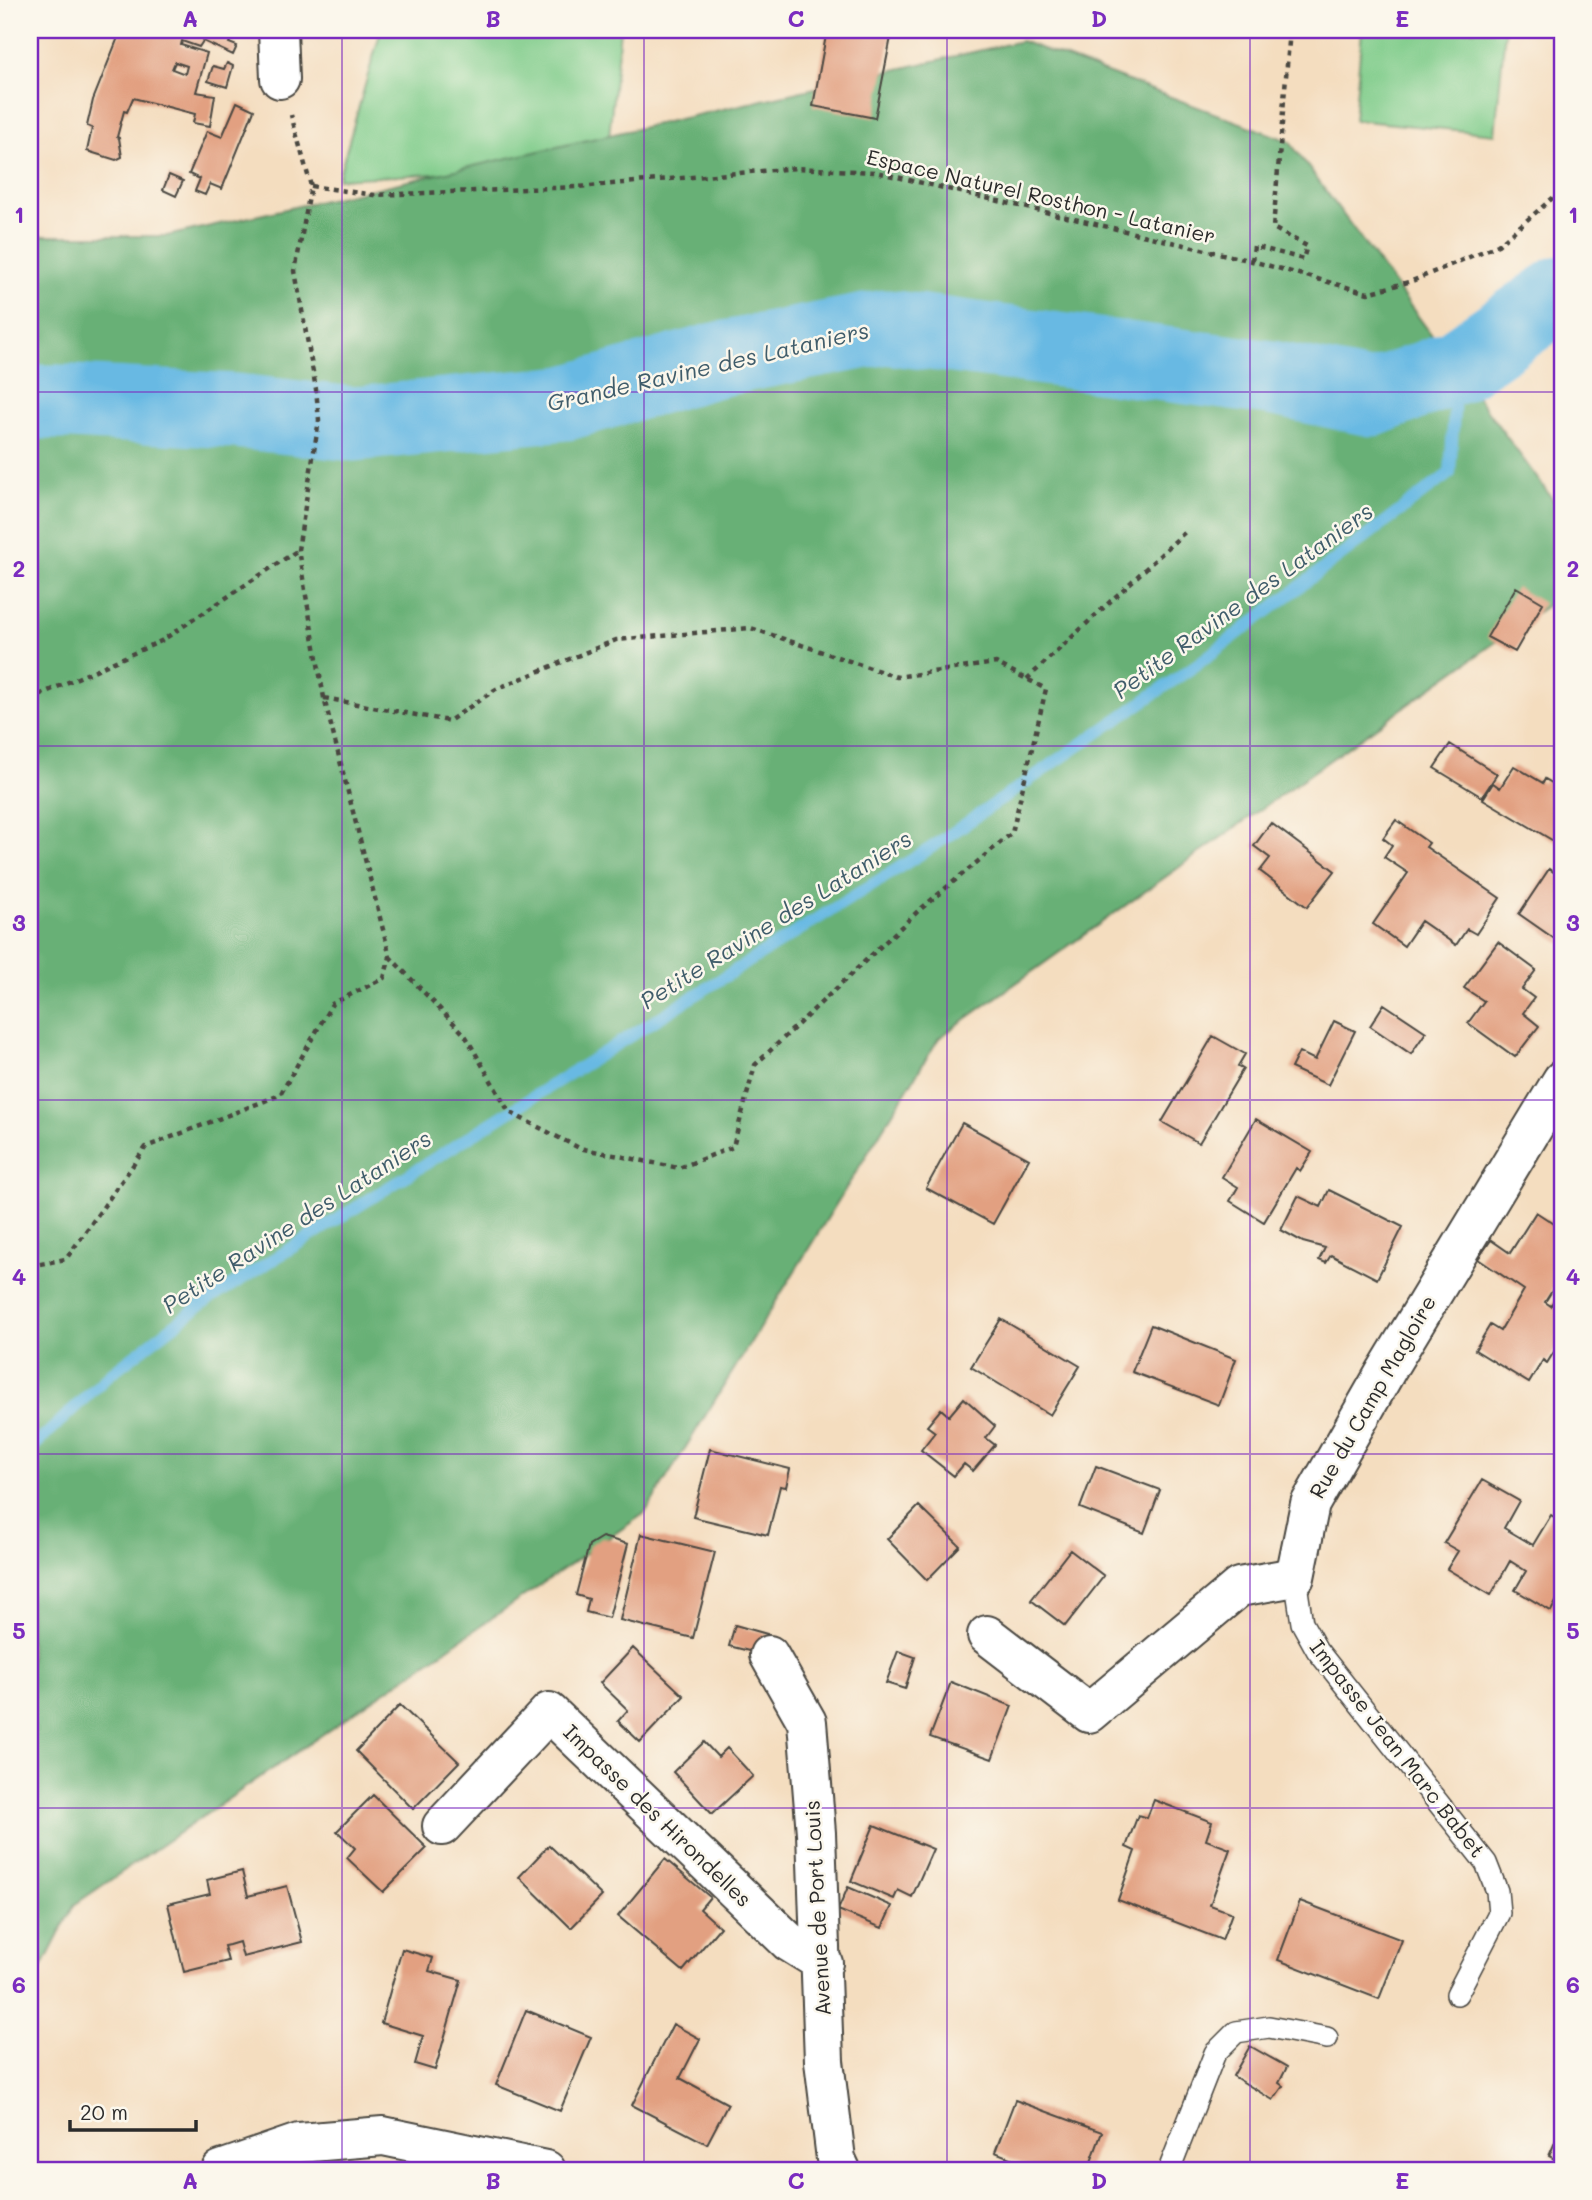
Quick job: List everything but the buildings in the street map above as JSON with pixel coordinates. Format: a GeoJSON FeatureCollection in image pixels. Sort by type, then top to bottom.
{"type":"FeatureCollection","features":[{"type":"Feature","properties":{"kind":"street"},"geometry":{"type":"LineString","coordinates":[[278,30],[280,79]]}},
{"type":"Feature","properties":{"kind":"street","name":"Rue du Camp Magloire"},"geometry":{"type":"LineString","coordinates":[[1295,1577],[1310,1504],[1386,1371],[1562,1080]]}},
{"type":"Feature","properties":{"kind":"street"},"geometry":{"type":"LineString","coordinates":[[987,1635],[1089,1713],[1239,1587],[1295,1577]]}},
{"type":"Feature","properties":{"kind":"street","name":"Avenue de Port Louis"},"geometry":{"type":"LineString","coordinates":[[769,1656],[807,1722],[823,1963],[824,2061],[836,2159],[841,2170]]}},
{"type":"Feature","properties":{"kind":"street","name":"Impasse des Hirondelles"},"geometry":{"type":"LineString","coordinates":[[442,1826],[549,1712],[789,1942],[823,1963]]}},
{"type":"Feature","properties":{"kind":"street"},"geometry":{"type":"LineString","coordinates":[[221,2170],[299,2143],[383,2136],[546,2170]]}},
{"type":"Feature","properties":{"kind":"lane","name":"Impasse Jean Marc Babet"},"geometry":{"type":"LineString","coordinates":[[1295,1577],[1302,1623],[1317,1650],[1486,1863],[1497,1891],[1499,1913],[1457,1994]]}},
{"type":"Feature","properties":{"kind":"lane"},"geometry":{"type":"LineString","coordinates":[[1169,2170],[1215,2053],[1236,2032],[1269,2027],[1327,2038]]}},
{"type":"Feature","properties":{"kind":"path"},"geometry":{"type":"LineString","coordinates":[[1252,261],[1254,246],[1303,259],[1307,246],[1273,228],[1290,30]]}},
{"type":"Feature","properties":{"kind":"path"},"geometry":{"type":"LineString","coordinates":[[280,79],[312,186],[295,271],[319,420],[298,550],[324,698],[390,957],[465,1035],[509,1111],[579,1148],[679,1168],[733,1147],[755,1065],[917,912],[1012,833],[1046,689],[996,663],[897,677],[751,628],[615,640],[496,689],[449,721],[324,698]]}},
{"type":"Feature","properties":{"kind":"path","name":"Espace Naturel Rosthon - Latanier"},"geometry":{"type":"LineString","coordinates":[[312,186],[374,195],[578,187],[796,168],[876,172],[1252,261],[1368,293],[1412,281],[1498,245],[1562,190]]}},
{"type":"Feature","properties":{"kind":"path"},"geometry":{"type":"LineString","coordinates":[[1027,679],[1185,532]]}},
{"type":"Feature","properties":{"kind":"path"},"geometry":{"type":"LineString","coordinates":[[30,699],[161,640],[298,550]]}},
{"type":"Feature","properties":{"kind":"path"},"geometry":{"type":"LineString","coordinates":[[30,1266],[66,1259],[146,1147],[279,1095],[332,1004],[384,978],[390,957]]}},
{"type":"Feature","properties":{"kind":"green space"},"geometry":{"type":"Polygon","coordinates":[[[381,30],[620,30],[606,165],[338,179],[381,30]]]}},
{"type":"Feature","properties":{"kind":"green space"},"geometry":{"type":"Polygon","coordinates":[[[1362,30],[1505,30],[1495,134],[1354,120],[1362,30]]]}},
{"type":"Feature","properties":{"kind":"green space"},"geometry":{"type":"Polygon","coordinates":[[[1021,41],[1289,141],[1562,512],[1562,595],[939,1038],[645,1513],[74,1905],[30,1991],[30,236],[167,236],[1021,41]]]}},
{"type":"Feature","properties":{"kind":"waterway","name":"Grande Ravine des Lataniers"},"geometry":{"type":"LineString","coordinates":[[30,402],[235,411],[354,424],[566,403],[716,360],[886,327],[1271,378],[1372,399],[1457,366],[1562,293]]}},
{"type":"Feature","properties":{"kind":"waterway","name":"Petite Ravine des Lataniers"},"geometry":{"type":"LineString","coordinates":[[30,1450],[110,1374],[202,1304],[932,847],[1199,663],[1450,473],[1457,366]]}}]}
